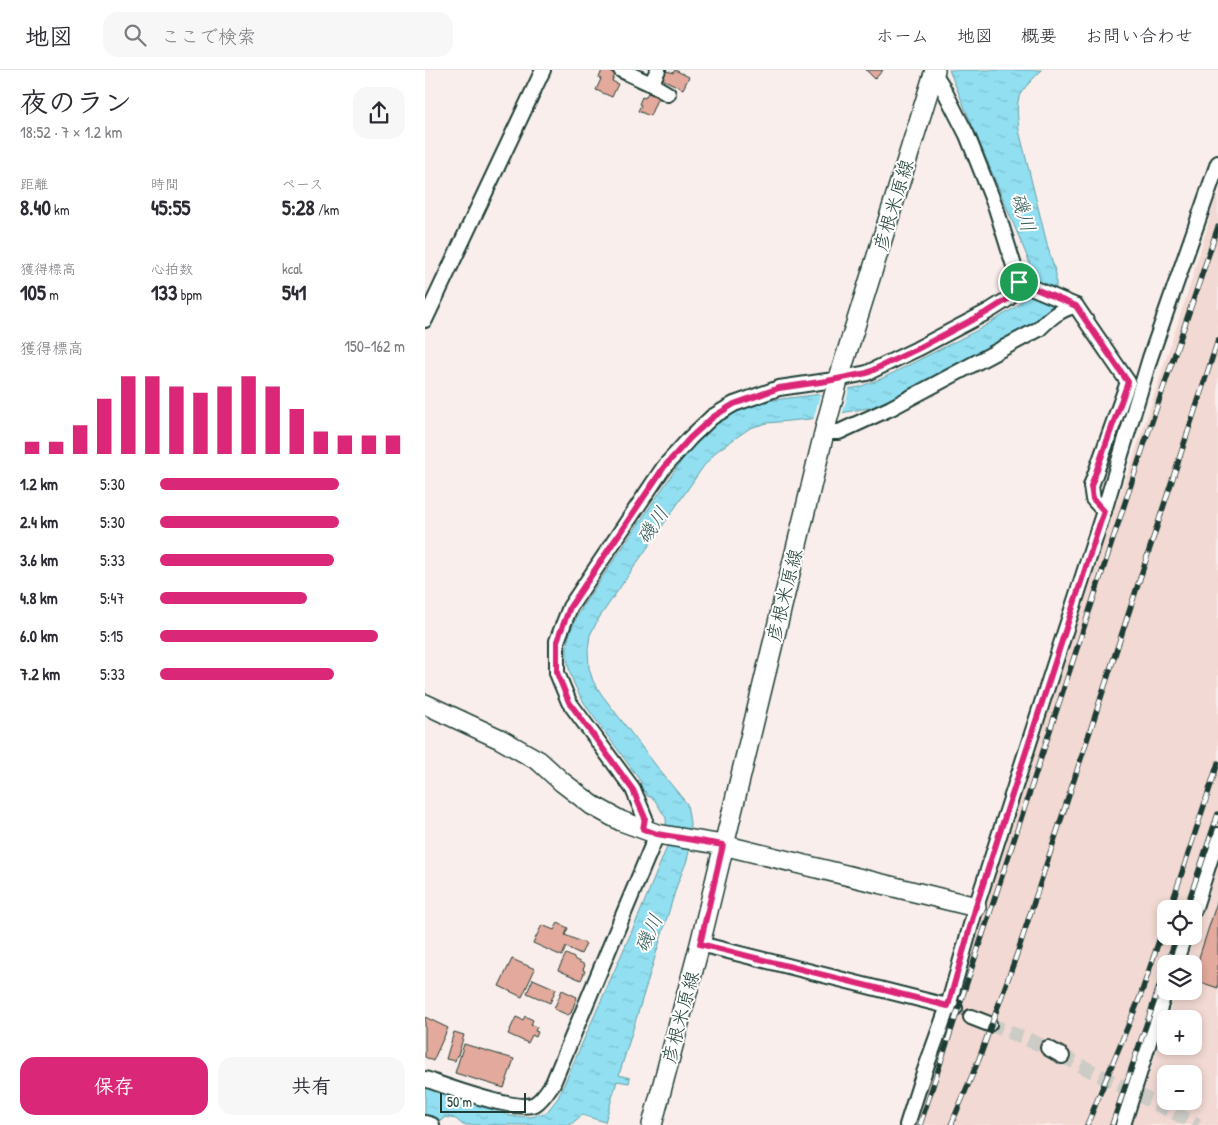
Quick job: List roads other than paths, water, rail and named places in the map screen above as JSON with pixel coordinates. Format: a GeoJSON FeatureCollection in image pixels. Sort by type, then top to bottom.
{"type":"FeatureCollection","features":[{"type":"Feature","properties":{"kind":"main road","name":"彦根米原線"},"geometry":{"type":"LineString","coordinates":[[652,1125],[700,944],[825,429],[838,381],[934,71]]}},
{"type":"Feature","properties":{"kind":"main road"},"geometry":{"type":"LineString","coordinates":[[425,704],[500,739],[539,761],[592,805],[621,821],[653,832],[723,845],[976,906]]}},
{"type":"Feature","properties":{"kind":"street"},"geometry":{"type":"LineString","coordinates":[[425,320],[543,70]]}},
{"type":"Feature","properties":{"kind":"street"},"geometry":{"type":"LineString","coordinates":[[621,70],[668,94]]}},
{"type":"Feature","properties":{"kind":"street"},"geometry":{"type":"LineString","coordinates":[[651,84],[658,70]]}},
{"type":"Feature","properties":{"kind":"street"},"geometry":{"type":"LineString","coordinates":[[934,71],[967,135],[996,208],[1021,284]]}},
{"type":"Feature","properties":{"kind":"street"},"geometry":{"type":"LineString","coordinates":[[907,1125],[920,1084],[951,1007],[976,906],[1104,511],[1150,358],[1218,163]]}},
{"type":"Feature","properties":{"kind":"street"},"geometry":{"type":"LineString","coordinates":[[1021,284],[1072,304],[1128,382],[1091,486],[1093,499],[1104,511]]}},
{"type":"Feature","properties":{"kind":"street"},"geometry":{"type":"LineString","coordinates":[[425,1079],[490,1100],[525,1106],[535,1104],[543,1097],[553,1083],[653,832],[633,790],[569,702],[557,673],[557,641],[570,607],[664,467],[690,438],[713,417],[734,404],[779,388],[838,381],[867,373],[989,311],[1008,299],[1021,284]]}},
{"type":"Feature","properties":{"kind":"street"},"geometry":{"type":"LineString","coordinates":[[825,429],[839,432],[891,408],[1039,329],[1053,316],[1072,304]]}},
{"type":"Feature","properties":{"kind":"street"},"geometry":{"type":"LineString","coordinates":[[1197,900],[1218,835]]}},
{"type":"Feature","properties":{"kind":"street"},"geometry":{"type":"LineString","coordinates":[[700,944],[951,1007]]}},
{"type":"Feature","properties":{"kind":"street"},"geometry":{"type":"LineString","coordinates":[[1123,1125],[1162,1000]]}},
{"type":"Feature","properties":{"kind":"street"},"geometry":{"type":"LineString","coordinates":[[971,1017],[989,1024]]}},
{"type":"Feature","properties":{"kind":"street"},"geometry":{"type":"LineString","coordinates":[[1049,1048],[1062,1056]]}},
{"type":"Feature","properties":{"kind":"street"},"geometry":{"type":"LineString","coordinates":[[425,1123],[432,1125]]}},
{"type":"Feature","properties":{"kind":"water","name":"磯川"},"geometry":{"type":"Polygon","coordinates":[[[949,70],[1042,70],[1020,94],[1017,114],[1019,130],[1056,274],[1053,304],[1041,317],[1022,331],[878,406],[810,419],[767,423],[750,428],[717,451],[703,467],[599,618],[590,635],[588,650],[589,668],[593,681],[687,804],[690,823],[689,852],[686,863],[677,885],[619,1075],[630,1078],[629,1083],[617,1081],[605,1122],[582,1115],[570,1125],[463,1125],[456,1119],[444,1117],[442,1121],[425,1115],[425,1087],[511,1116],[531,1117],[546,1113],[558,1098],[667,847],[666,818],[654,799],[646,795],[646,792],[640,790],[641,782],[579,694],[570,671],[567,647],[570,632],[582,607],[686,454],[704,434],[726,417],[750,406],[773,400],[859,387],[883,378],[980,329],[1016,307],[1025,297],[1032,283],[1029,261],[949,70]]]}},
{"type":"Feature","properties":{"kind":"tunnel"},"geometry":{"type":"LineString","coordinates":[[989,1024],[1048,1048]]}},
{"type":"Feature","properties":{"kind":"tunnel"},"geometry":{"type":"LineString","coordinates":[[1062,1056],[1198,1125]]}},
{"type":"Feature","properties":{"kind":"railway"},"geometry":{"type":"LineString","coordinates":[[920,1125],[1143,448],[1218,227]]}},
{"type":"Feature","properties":{"kind":"railway"},"geometry":{"type":"LineString","coordinates":[[951,1125],[979,1059],[1018,951],[1218,340]]}},
{"type":"Feature","properties":{"kind":"railway"},"geometry":{"type":"LineString","coordinates":[[1173,900],[1218,763]]}},
{"type":"Feature","properties":{"kind":"railway"},"geometry":{"type":"LineString","coordinates":[[1189,900],[1218,814]]}},
{"type":"Feature","properties":{"kind":"railway"},"geometry":{"type":"LineString","coordinates":[[1087,1125],[1140,997],[1158,945]]}},
{"type":"Feature","properties":{"kind":"railway"},"geometry":{"type":"LineString","coordinates":[[1170,955],[1174,945]]}},
{"type":"Feature","properties":{"kind":"railway"},"geometry":{"type":"LineString","coordinates":[[1112,1125],[1157,993]]}}]}
